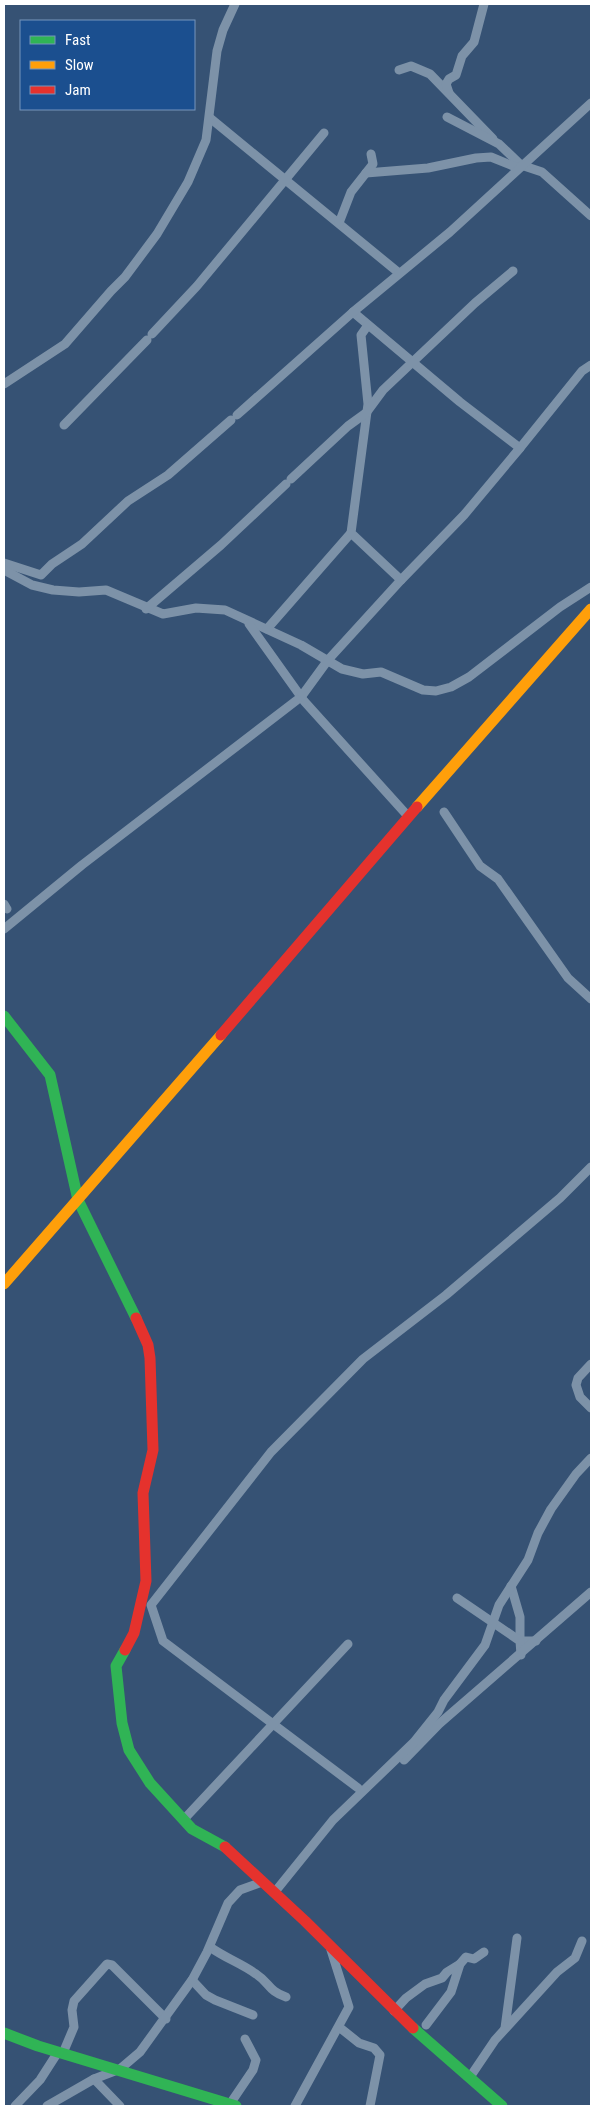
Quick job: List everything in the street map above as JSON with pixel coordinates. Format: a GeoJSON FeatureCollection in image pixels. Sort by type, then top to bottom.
{"type":"FeatureCollection","features":[{"type":"Feature","properties":{"kind":"street"},"geometry":{"type":"LineString","coordinates":[[4,384],[61,348],[110,290],[125,277],[157,234],[188,182],[206,140],[218,51],[223,30],[235,4]]}},
{"type":"Feature","properties":{"kind":"street"},"geometry":{"type":"LineString","coordinates":[[449,94],[446,84],[456,74],[462,56],[474,42],[484,4]]}},
{"type":"Feature","properties":{"kind":"street"},"geometry":{"type":"LineString","coordinates":[[399,70],[411,66],[430,74],[520,166]]}},
{"type":"Feature","properties":{"kind":"street"},"geometry":{"type":"LineString","coordinates":[[4,563],[41,575],[52,564],[82,544],[128,501],[168,476],[353,312],[450,232],[520,166],[591,104]]}},
{"type":"Feature","properties":{"kind":"street"},"geometry":{"type":"LineString","coordinates":[[210,118],[400,273]]}},
{"type":"Feature","properties":{"kind":"street"},"geometry":{"type":"LineString","coordinates":[[447,118],[498,144]]}},
{"type":"Feature","properties":{"kind":"street"},"geometry":{"type":"LineString","coordinates":[[64,425],[197,286],[324,133]]}},
{"type":"Feature","properties":{"kind":"street"},"geometry":{"type":"LineString","coordinates":[[339,223],[352,192],[372,164],[371,154]]}},
{"type":"Feature","properties":{"kind":"street"},"geometry":{"type":"LineString","coordinates":[[366,173],[428,168],[476,158],[491,157],[542,172],[591,216]]}},
{"type":"Feature","properties":{"kind":"street"},"geometry":{"type":"LineString","coordinates":[[146,609],[221,545],[288,481],[366,412],[383,390],[475,303],[513,270]]}},
{"type":"Feature","properties":{"kind":"street"},"geometry":{"type":"LineString","coordinates":[[353,312],[413,363],[520,448]]}},
{"type":"Feature","properties":{"kind":"street"},"geometry":{"type":"LineString","coordinates":[[267,629],[351,533],[366,412],[361,335],[368,325]]}},
{"type":"Feature","properties":{"kind":"street"},"geometry":{"type":"LineString","coordinates":[[4,930],[82,865],[299,699],[328,660],[464,515],[582,371],[591,365]]}},
{"type":"Feature","properties":{"kind":"street"},"geometry":{"type":"LineString","coordinates":[[351,533],[401,580]]}},
{"type":"Feature","properties":{"kind":"street"},"geometry":{"type":"LineString","coordinates":[[4,570],[32,585],[52,590],[80,592],[106,590],[146,609],[168,614],[196,608],[225,610],[267,629],[348,671],[363,674],[381,672],[423,690],[436,691],[451,687],[469,677],[560,607],[591,587]]}},
{"type":"Feature","properties":{"kind":"street"},"geometry":{"type":"LineString","coordinates":[[4,1284],[394,832],[591,609]]}},
{"type":"Feature","properties":{"kind":"street"},"geometry":{"type":"LineString","coordinates":[[249,624],[299,699],[406,814]]}},
{"type":"Feature","properties":{"kind":"street"},"geometry":{"type":"LineString","coordinates":[[444,812],[480,866],[498,880],[568,978],[591,999]]}},
{"type":"Feature","properties":{"kind":"street"},"geometry":{"type":"LineString","coordinates":[[5,1022],[50,1075],[78,1200],[125,1292],[148,1345],[153,1445],[143,1493],[146,1581],[134,1633],[116,1666],[124,1734],[129,1750],[150,1783],[183,1820],[200,1835],[224,1847],[329,1945],[394,2012],[502,2106]]}},
{"type":"Feature","properties":{"kind":"street"},"geometry":{"type":"LineString","coordinates":[[359,1792],[163,1641],[151,1605],[271,1452],[363,1360],[446,1294],[560,1198],[591,1167]]}},
{"type":"Feature","properties":{"kind":"street"},"geometry":{"type":"LineString","coordinates":[[591,1364],[578,1378],[576,1385],[580,1397],[591,1408]]}},
{"type":"Feature","properties":{"kind":"street"},"geometry":{"type":"LineString","coordinates":[[274,1893],[333,1820],[359,1792],[414,1742],[438,1712],[444,1700],[485,1645],[491,1623],[528,1560],[538,1533],[551,1509],[576,1474],[591,1458]]}},
{"type":"Feature","properties":{"kind":"street"},"geometry":{"type":"LineString","coordinates":[[511,1586],[520,1617],[521,1655]]}},
{"type":"Feature","properties":{"kind":"street"},"geometry":{"type":"LineString","coordinates":[[359,1792],[415,1750],[439,1724],[521,1655],[591,1592]]}},
{"type":"Feature","properties":{"kind":"street"},"geometry":{"type":"LineString","coordinates":[[457,1598],[520,1641],[536,1641]]}},
{"type":"Feature","properties":{"kind":"street"},"geometry":{"type":"LineString","coordinates":[[187,1816],[348,1644]]}},
{"type":"Feature","properties":{"kind":"street"},"geometry":{"type":"LineString","coordinates":[[47,2106],[94,2079],[120,2069],[144,2048],[192,1980],[232,1897],[240,1890],[262,1882]]}},
{"type":"Feature","properties":{"kind":"street"},"geometry":{"type":"LineString","coordinates":[[505,2028],[517,1938]]}},
{"type":"Feature","properties":{"kind":"street"},"geometry":{"type":"LineString","coordinates":[[470,2078],[493,2042],[505,2028],[557,1972],[575,1958],[582,1941]]}},
{"type":"Feature","properties":{"kind":"street"},"geometry":{"type":"LineString","coordinates":[[294,2106],[348,2012],[349,2003],[329,1945]]}},
{"type":"Feature","properties":{"kind":"street"},"geometry":{"type":"LineString","coordinates":[[210,1946],[226,1959],[233,1960],[257,1974],[273,1992],[286,1997]]}},
{"type":"Feature","properties":{"kind":"street"},"geometry":{"type":"LineString","coordinates":[[394,2012],[406,1998],[425,1984],[442,1978],[466,1958],[474,1959],[484,1952]]}},
{"type":"Feature","properties":{"kind":"street"},"geometry":{"type":"LineString","coordinates":[[15,2106],[40,2080],[60,2053],[74,2027],[72,2010],[74,2000],[107,1964],[112,1965],[166,2019]]}},
{"type":"Feature","properties":{"kind":"street"},"geometry":{"type":"LineString","coordinates":[[426,2025],[451,1992],[460,1964]]}},
{"type":"Feature","properties":{"kind":"street"},"geometry":{"type":"LineString","coordinates":[[192,1980],[206,1995],[253,2015]]}},
{"type":"Feature","properties":{"kind":"street"},"geometry":{"type":"LineString","coordinates":[[339,2027],[359,2043],[374,2048],[380,2055],[370,2106]]}},
{"type":"Feature","properties":{"kind":"street"},"geometry":{"type":"LineString","coordinates":[[4,2033],[60,2053],[120,2069],[180,2091],[235,2106]]}},
{"type":"Feature","properties":{"kind":"street"},"geometry":{"type":"LineString","coordinates":[[235,2106],[232,2101],[253,2070],[256,2060],[245,2039]]}},
{"type":"Feature","properties":{"kind":"street"},"geometry":{"type":"LineString","coordinates":[[94,2079],[120,2106]]}},
{"type":"Feature","properties":{"kind":"traffic: fast"},"geometry":{"type":"LineString","coordinates":[[4,1016],[50,1075],[78,1200],[136,1318]]}},
{"type":"Feature","properties":{"kind":"traffic: fast"},"geometry":{"type":"LineString","coordinates":[[125,1650],[116,1666],[122,1723],[129,1750],[150,1783],[192,1829],[225,1847]]}},
{"type":"Feature","properties":{"kind":"traffic: fast"},"geometry":{"type":"LineString","coordinates":[[413,2028],[502,2106]]}},
{"type":"Feature","properties":{"kind":"traffic: fast"},"geometry":{"type":"LineString","coordinates":[[4,2033],[38,2046],[236,2106]]}},
{"type":"Feature","properties":{"kind":"traffic: slow"},"geometry":{"type":"LineString","coordinates":[[417,807],[591,609]]}},
{"type":"Feature","properties":{"kind":"traffic: slow"},"geometry":{"type":"LineString","coordinates":[[4,1284],[221,1035]]}},
{"type":"Feature","properties":{"kind":"traffic: jam"},"geometry":{"type":"LineString","coordinates":[[221,1035],[417,807]]}},
{"type":"Feature","properties":{"kind":"traffic: jam"},"geometry":{"type":"LineString","coordinates":[[125,1650],[134,1633],[146,1581],[143,1493],[153,1450],[150,1358],[148,1345],[136,1318]]}},
{"type":"Feature","properties":{"kind":"traffic: jam"},"geometry":{"type":"LineString","coordinates":[[225,1847],[305,1921],[413,2028]]}}]}
